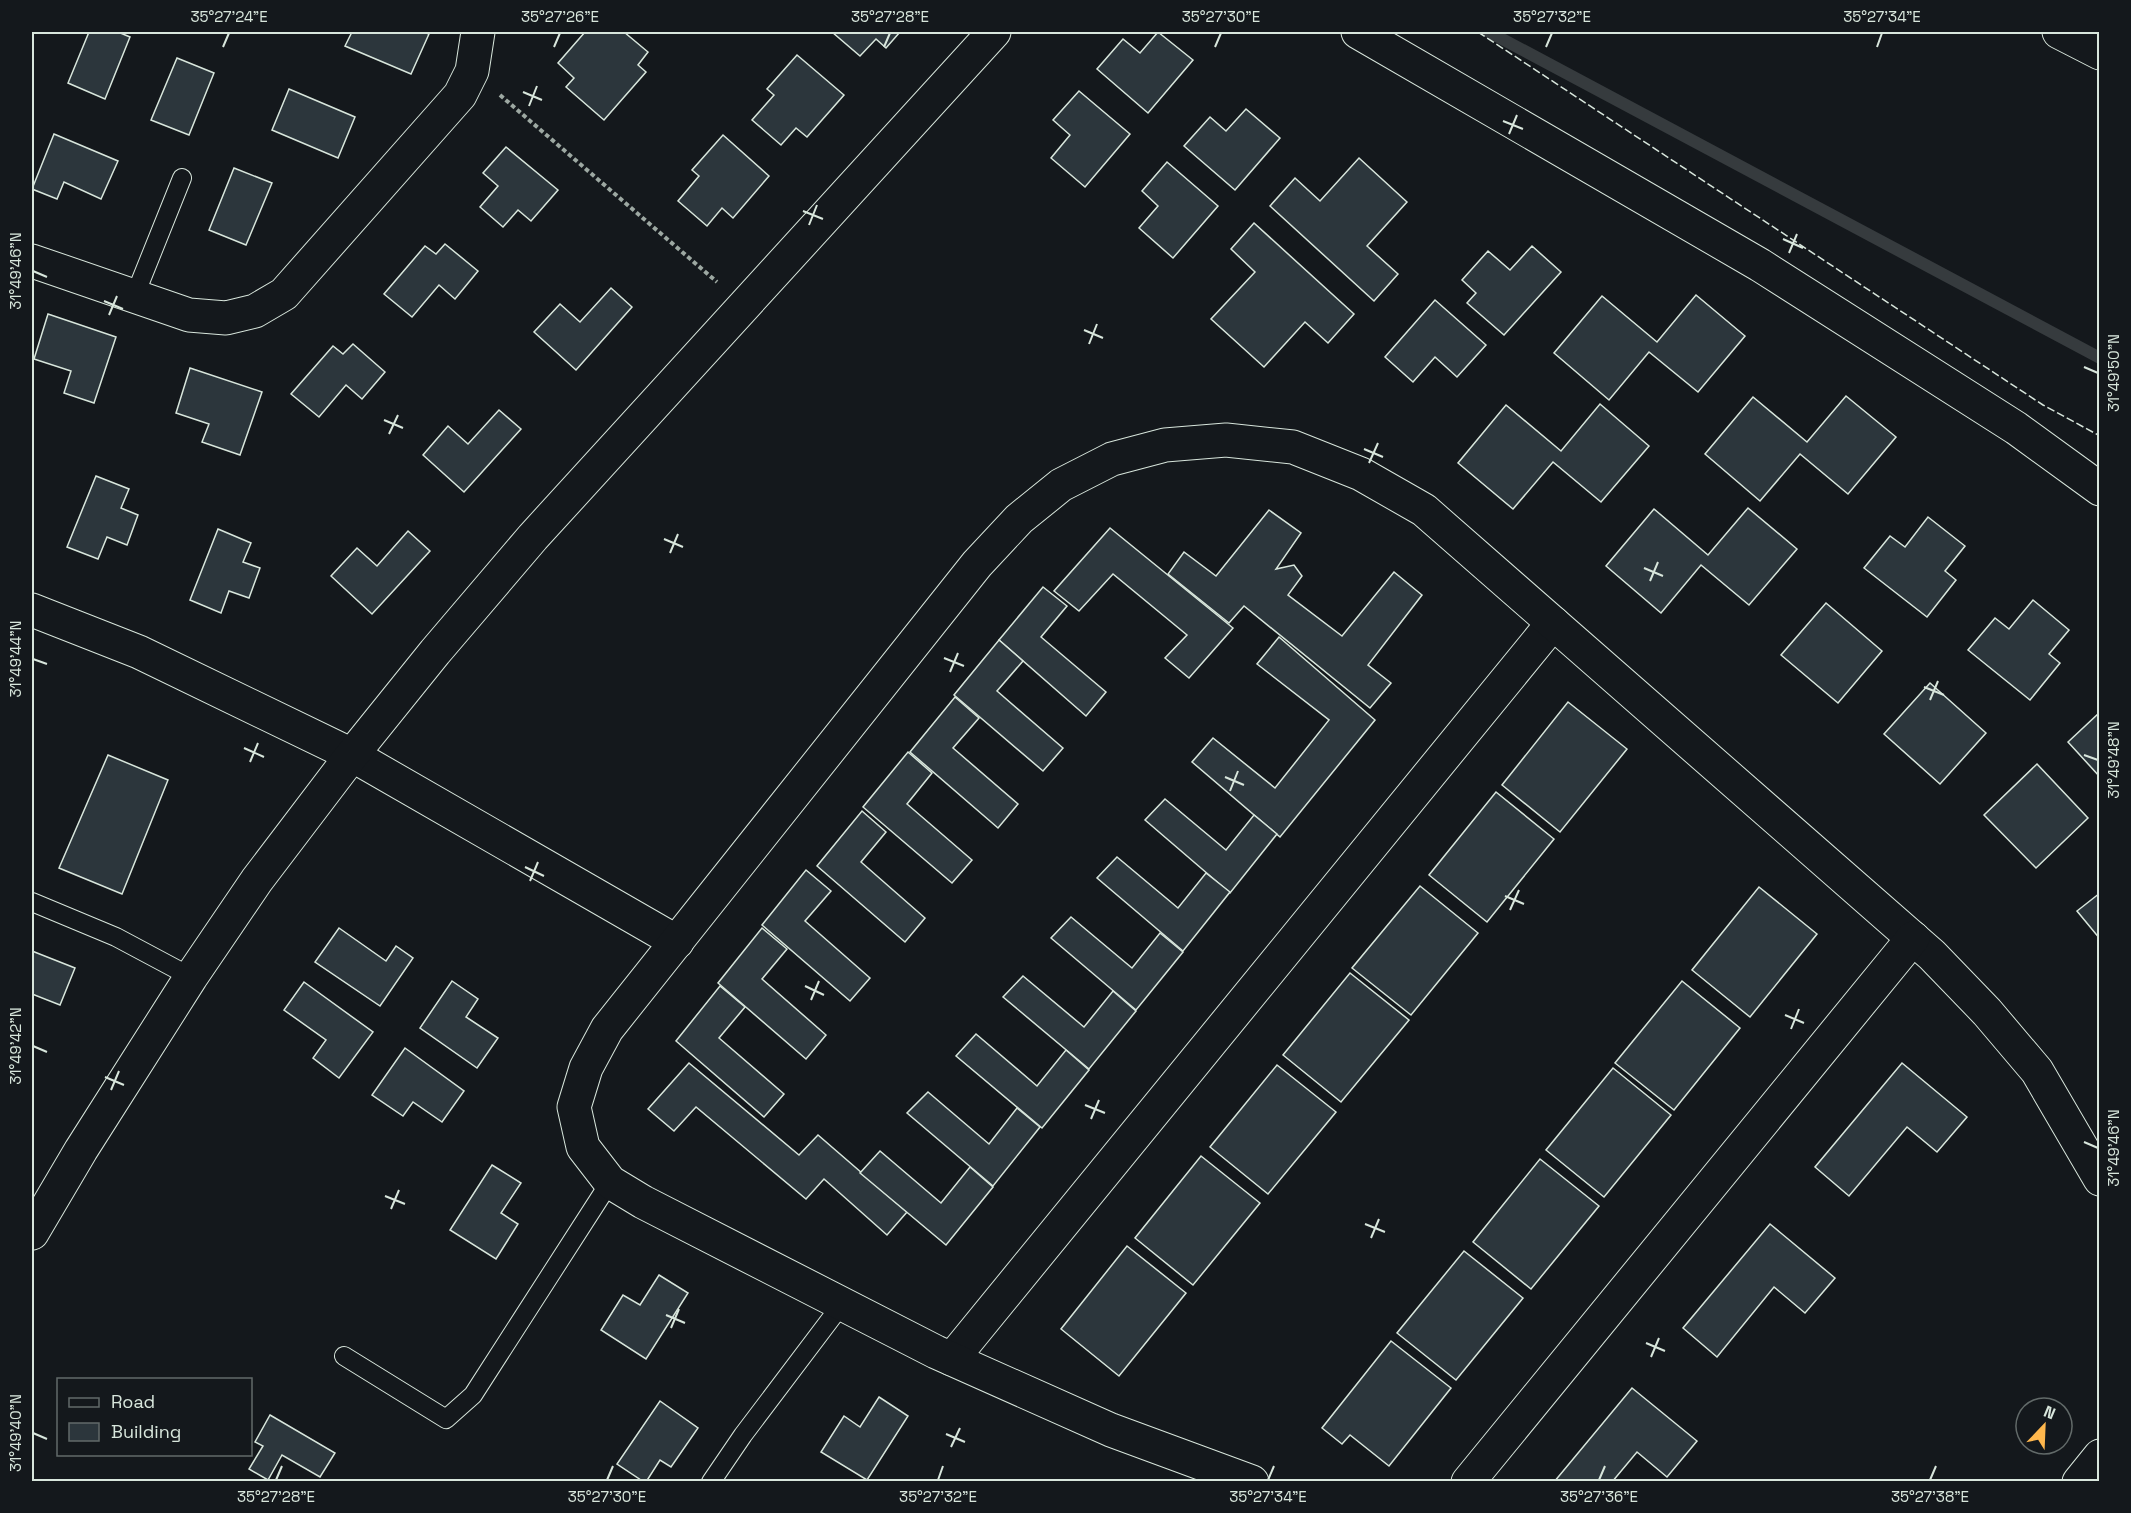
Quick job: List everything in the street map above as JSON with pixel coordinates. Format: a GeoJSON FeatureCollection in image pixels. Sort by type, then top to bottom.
{"type":"FeatureCollection","features":[{"type":"Feature","properties":{"kind":"street"},"geometry":{"type":"LineString","coordinates":[[32,261],[189,315],[226,318],[255,310],[284,294],[460,95],[472,71],[477,32]]}},
{"type":"Feature","properties":{"kind":"street"},"geometry":{"type":"LineString","coordinates":[[32,1233],[81,1150],[191,977],[257,880],[352,755],[435,652],[533,537],[994,32]]}},
{"type":"Feature","properties":{"kind":"street"},"geometry":{"type":"LineString","coordinates":[[1358,32],[1760,265],[2016,428],[2100,489]]}},
{"type":"Feature","properties":{"kind":"street"},"geometry":{"type":"LineString","coordinates":[[2058,32],[2100,53]]}},
{"type":"Feature","properties":{"kind":"street"},"geometry":{"type":"LineString","coordinates":[[1252,1482],[1111,1430],[952,1359],[643,1202],[610,1182],[583,1147],[574,1107],[586,1068],[608,1029],[977,564],[1019,519],[1061,485],[1112,459],[1165,446],[1226,440],[1293,447],[1360,474],[1424,510],[1932,955],[1987,1012],[2037,1071],[2100,1179]]}},
{"type":"Feature","properties":{"kind":"street"},"geometry":{"type":"LineString","coordinates":[[32,610],[139,652],[352,755],[677,942]]}},
{"type":"Feature","properties":{"kind":"street"},"geometry":{"type":"LineString","coordinates":[[952,1359],[1553,623]]}},
{"type":"Feature","properties":{"kind":"street"},"geometry":{"type":"LineString","coordinates":[[1468,1482],[1913,938]]}},
{"type":"Feature","properties":{"kind":"street"},"geometry":{"type":"LineString","coordinates":[[2079,1482],[2100,1456]]}},
{"type":"Feature","properties":{"kind":"lane"},"geometry":{"type":"LineString","coordinates":[[135,295],[182,178]]}},
{"type":"Feature","properties":{"kind":"lane"},"geometry":{"type":"LineString","coordinates":[[32,902],[116,937],[191,977]]}},
{"type":"Feature","properties":{"kind":"lane"},"geometry":{"type":"LineString","coordinates":[[344,1356],[446,1419],[473,1395],[610,1182]]}},
{"type":"Feature","properties":{"kind":"lane"},"geometry":{"type":"LineString","coordinates":[[711,1482],[742,1435],[842,1304]]}},
{"type":"Feature","properties":{"kind":"path"},"geometry":{"type":"LineString","coordinates":[[472,71],[744,305]]}},
{"type":"Feature","properties":{"kind":"building"},"geometry":{"type":"Polygon","coordinates":[[[89,32],[118,32],[130,37],[105,99],[68,83],[89,32]]]}},
{"type":"Feature","properties":{"kind":"building"},"geometry":{"type":"Polygon","coordinates":[[[352,32],[424,32],[429,34],[411,74],[345,46],[352,32]]]}},
{"type":"Feature","properties":{"kind":"building"},"geometry":{"type":"Polygon","coordinates":[[[585,32],[624,32],[648,52],[638,65],[646,72],[604,120],[566,87],[574,78],[558,63],[585,32]]]}},
{"type":"Feature","properties":{"kind":"building"},"geometry":{"type":"Polygon","coordinates":[[[832,32],[900,32],[886,48],[876,39],[860,56],[832,32]]]}},
{"type":"Feature","properties":{"kind":"building"},"geometry":{"type":"Polygon","coordinates":[[[1158,32],[1193,60],[1148,113],[1097,69],[1123,39],[1140,53],[1158,32]]]}},
{"type":"Feature","properties":{"kind":"building"},"geometry":{"type":"Polygon","coordinates":[[[797,55],[844,95],[807,137],[796,128],[781,145],[752,120],[774,95],[767,89],[797,55]]]}},
{"type":"Feature","properties":{"kind":"building"},"geometry":{"type":"Polygon","coordinates":[[[177,58],[214,73],[189,135],[151,120],[177,58]]]}},
{"type":"Feature","properties":{"kind":"building"},"geometry":{"type":"Polygon","coordinates":[[[289,89],[355,117],[338,158],[272,130],[289,89]]]}},
{"type":"Feature","properties":{"kind":"building"},"geometry":{"type":"Polygon","coordinates":[[[1079,91],[1130,134],[1085,187],[1051,158],[1070,135],[1053,120],[1079,91]]]}},
{"type":"Feature","properties":{"kind":"building"},"geometry":{"type":"Polygon","coordinates":[[[1246,109],[1280,138],[1235,190],[1184,146],[1210,117],[1226,131],[1246,109]]]}},
{"type":"Feature","properties":{"kind":"building"},"geometry":{"type":"Polygon","coordinates":[[[54,134],[118,161],[101,199],[64,182],[57,199],[32,189],[54,134]]]}},
{"type":"Feature","properties":{"kind":"building"},"geometry":{"type":"Polygon","coordinates":[[[723,135],[769,176],[733,218],[722,208],[707,226],[678,201],[699,176],[692,170],[723,135]]]}},
{"type":"Feature","properties":{"kind":"building"},"geometry":{"type":"Polygon","coordinates":[[[506,147],[558,190],[531,221],[518,210],[503,227],[480,207],[498,186],[483,173],[506,147]]]}},
{"type":"Feature","properties":{"kind":"building"},"geometry":{"type":"Polygon","coordinates":[[[1359,158],[1407,202],[1367,246],[1398,274],[1374,301],[1270,206],[1295,178],[1320,201],[1359,158]]]}},
{"type":"Feature","properties":{"kind":"building"},"geometry":{"type":"Polygon","coordinates":[[[1167,162],[1218,206],[1173,258],[1139,228],[1158,206],[1142,191],[1167,162]]]}},
{"type":"Feature","properties":{"kind":"building"},"geometry":{"type":"Polygon","coordinates":[[[234,168],[272,183],[246,245],[209,230],[234,168]]]}},
{"type":"Feature","properties":{"kind":"building"},"geometry":{"type":"Polygon","coordinates":[[[1254,223],[1354,314],[1328,343],[1305,322],[1264,367],[1211,319],[1255,272],[1231,249],[1254,223]]]}},
{"type":"Feature","properties":{"kind":"building"},"geometry":{"type":"Polygon","coordinates":[[[445,244],[478,271],[455,299],[439,285],[412,317],[384,294],[425,246],[436,254],[445,244]]]}},
{"type":"Feature","properties":{"kind":"building"},"geometry":{"type":"Polygon","coordinates":[[[1532,246],[1561,272],[1504,335],[1467,303],[1476,293],[1462,280],[1488,251],[1510,270],[1532,246]]]}},
{"type":"Feature","properties":{"kind":"building"},"geometry":{"type":"Polygon","coordinates":[[[611,288],[632,307],[576,370],[534,332],[560,304],[580,322],[611,288]]]}},
{"type":"Feature","properties":{"kind":"building"},"geometry":{"type":"Polygon","coordinates":[[[1696,295],[1745,336],[1698,392],[1649,352],[1609,400],[1554,353],[1602,296],[1657,342],[1696,295]]]}},
{"type":"Feature","properties":{"kind":"building"},"geometry":{"type":"Polygon","coordinates":[[[1435,300],[1486,345],[1457,377],[1435,357],[1413,382],[1385,357],[1435,300]]]}},
{"type":"Feature","properties":{"kind":"building"},"geometry":{"type":"Polygon","coordinates":[[[48,314],[116,337],[94,403],[64,393],[71,371],[34,359],[48,314]]]}},
{"type":"Feature","properties":{"kind":"building"},"geometry":{"type":"Polygon","coordinates":[[[353,344],[385,372],[362,399],[346,385],[319,417],[291,394],[333,346],[343,354],[353,344]]]}},
{"type":"Feature","properties":{"kind":"building"},"geometry":{"type":"Polygon","coordinates":[[[190,368],[262,392],[240,455],[202,442],[209,424],[176,413],[190,368]]]}},
{"type":"Feature","properties":{"kind":"building"},"geometry":{"type":"Polygon","coordinates":[[[1846,396],[1896,437],[1848,494],[1800,454],[1760,501],[1705,454],[1753,397],[1807,442],[1846,396]]]}},
{"type":"Feature","properties":{"kind":"building"},"geometry":{"type":"Polygon","coordinates":[[[1600,404],[1649,446],[1601,502],[1553,462],[1513,509],[1458,463],[1506,405],[1561,451],[1600,404]]]}},
{"type":"Feature","properties":{"kind":"building"},"geometry":{"type":"Polygon","coordinates":[[[499,410],[521,429],[464,492],[423,455],[448,426],[468,444],[499,410]]]}},
{"type":"Feature","properties":{"kind":"building"},"geometry":{"type":"Polygon","coordinates":[[[96,476],[129,489],[121,508],[138,515],[127,545],[107,537],[98,559],[67,547],[96,476]]]}},
{"type":"Feature","properties":{"kind":"building"},"geometry":{"type":"Polygon","coordinates":[[[1748,508],[1797,549],[1749,605],[1701,565],[1661,613],[1606,566],[1654,509],[1708,555],[1748,508]]]}},
{"type":"Feature","properties":{"kind":"building"},"geometry":{"type":"Polygon","coordinates":[[[1269,510],[1301,533],[1276,569],[1294,565],[1302,576],[1288,595],[1342,636],[1394,572],[1422,595],[1368,665],[1391,683],[1370,708],[1244,606],[1229,623],[1168,574],[1184,552],[1216,576],[1269,510]]]}},
{"type":"Feature","properties":{"kind":"building"},"geometry":{"type":"Polygon","coordinates":[[[1928,517],[1965,546],[1945,571],[1956,580],[1927,617],[1864,568],[1890,536],[1905,547],[1928,517]]]}},
{"type":"Feature","properties":{"kind":"building"},"geometry":{"type":"Polygon","coordinates":[[[1110,528],[1233,628],[1189,678],[1165,658],[1187,635],[1113,574],[1079,611],[1054,591],[1110,528]]]}},
{"type":"Feature","properties":{"kind":"building"},"geometry":{"type":"Polygon","coordinates":[[[218,529],[251,543],[243,562],[260,568],[249,598],[229,591],[221,613],[190,600],[218,529]]]}},
{"type":"Feature","properties":{"kind":"building"},"geometry":{"type":"Polygon","coordinates":[[[408,531],[430,551],[372,614],[331,576],[357,548],[377,566],[408,531]]]}},
{"type":"Feature","properties":{"kind":"building"},"geometry":{"type":"Polygon","coordinates":[[[1043,587],[1067,606],[1041,637],[1106,692],[1086,716],[999,640],[1043,587]]]}},
{"type":"Feature","properties":{"kind":"building"},"geometry":{"type":"Polygon","coordinates":[[[2033,600],[2069,630],[2049,654],[2060,663],[2030,700],[1968,650],[1995,618],[2009,629],[2033,600]]]}},
{"type":"Feature","properties":{"kind":"building"},"geometry":{"type":"Polygon","coordinates":[[[1826,603],[1882,651],[1838,703],[1781,655],[1826,603]]]}},
{"type":"Feature","properties":{"kind":"building"},"geometry":{"type":"Polygon","coordinates":[[[1279,637],[1375,720],[1280,837],[1192,762],[1213,738],[1275,788],[1329,720],[1257,664],[1279,637]]]}},
{"type":"Feature","properties":{"kind":"building"},"geometry":{"type":"Polygon","coordinates":[[[999,640],[1023,661],[997,691],[1063,748],[1043,771],[954,695],[999,640]]]}},
{"type":"Feature","properties":{"kind":"building"},"geometry":{"type":"Polygon","coordinates":[[[1930,683],[1986,733],[1940,784],[1884,734],[1930,683]]]}},
{"type":"Feature","properties":{"kind":"building"},"geometry":{"type":"Polygon","coordinates":[[[955,697],[979,718],[953,748],[1018,804],[998,828],[910,752],[955,697]]]}},
{"type":"Feature","properties":{"kind":"building"},"geometry":{"type":"Polygon","coordinates":[[[1568,702],[1627,749],[1560,832],[1502,785],[1568,702]]]}},
{"type":"Feature","properties":{"kind":"building"},"geometry":{"type":"Polygon","coordinates":[[[2098,714],[2100,715],[2100,777],[2068,742],[2098,714]]]}},
{"type":"Feature","properties":{"kind":"building"},"geometry":{"type":"Polygon","coordinates":[[[908,752],[932,773],[907,804],[972,860],[952,883],[863,807],[908,752]]]}},
{"type":"Feature","properties":{"kind":"building"},"geometry":{"type":"Polygon","coordinates":[[[108,755],[168,780],[122,894],[59,868],[108,755]]]}},
{"type":"Feature","properties":{"kind":"building"},"geometry":{"type":"Polygon","coordinates":[[[2037,764],[2088,818],[2036,868],[1984,815],[2037,764]]]}},
{"type":"Feature","properties":{"kind":"building"},"geometry":{"type":"Polygon","coordinates":[[[1496,792],[1554,839],[1487,922],[1429,875],[1496,792]]]}},
{"type":"Feature","properties":{"kind":"building"},"geometry":{"type":"Polygon","coordinates":[[[1165,799],[1226,850],[1254,815],[1277,834],[1230,893],[1145,820],[1165,799]]]}},
{"type":"Feature","properties":{"kind":"building"},"geometry":{"type":"Polygon","coordinates":[[[862,811],[886,832],[861,862],[925,918],[905,942],[817,866],[862,811]]]}},
{"type":"Feature","properties":{"kind":"building"},"geometry":{"type":"Polygon","coordinates":[[[1117,857],[1178,908],[1206,873],[1230,892],[1183,951],[1097,878],[1117,857]]]}},
{"type":"Feature","properties":{"kind":"building"},"geometry":{"type":"Polygon","coordinates":[[[806,870],[831,891],[805,921],[870,978],[850,1001],[762,925],[806,870]]]}},
{"type":"Feature","properties":{"kind":"building"},"geometry":{"type":"Polygon","coordinates":[[[1420,886],[1478,933],[1411,1015],[1352,968],[1420,886]]]}},
{"type":"Feature","properties":{"kind":"building"},"geometry":{"type":"Polygon","coordinates":[[[1759,887],[1817,934],[1750,1017],[1692,970],[1759,887]]]}},
{"type":"Feature","properties":{"kind":"building"},"geometry":{"type":"Polygon","coordinates":[[[2100,893],[2100,939],[2077,911],[2100,893]]]}},
{"type":"Feature","properties":{"kind":"building"},"geometry":{"type":"Polygon","coordinates":[[[1071,917],[1132,968],[1160,933],[1183,952],[1136,1010],[1051,938],[1071,917]]]}},
{"type":"Feature","properties":{"kind":"building"},"geometry":{"type":"Polygon","coordinates":[[[339,928],[386,961],[396,946],[413,958],[380,1006],[315,962],[339,928]]]}},
{"type":"Feature","properties":{"kind":"building"},"geometry":{"type":"Polygon","coordinates":[[[762,928],[787,949],[762,979],[826,1035],[806,1059],[718,983],[762,928]]]}},
{"type":"Feature","properties":{"kind":"building"},"geometry":{"type":"Polygon","coordinates":[[[32,951],[75,968],[60,1005],[32,994],[32,951]]]}},
{"type":"Feature","properties":{"kind":"building"},"geometry":{"type":"Polygon","coordinates":[[[1350,973],[1409,1020],[1341,1102],[1283,1055],[1350,973]]]}},
{"type":"Feature","properties":{"kind":"building"},"geometry":{"type":"Polygon","coordinates":[[[1023,976],[1084,1027],[1113,991],[1136,1011],[1089,1069],[1003,997],[1023,976]]]}},
{"type":"Feature","properties":{"kind":"building"},"geometry":{"type":"Polygon","coordinates":[[[452,981],[478,999],[466,1017],[498,1038],[477,1068],[420,1028],[452,981]]]}},
{"type":"Feature","properties":{"kind":"building"},"geometry":{"type":"Polygon","coordinates":[[[1682,981],[1740,1028],[1674,1110],[1615,1063],[1682,981]]]}},
{"type":"Feature","properties":{"kind":"building"},"geometry":{"type":"Polygon","coordinates":[[[304,982],[373,1032],[339,1078],[313,1058],[326,1040],[284,1010],[304,982]]]}},
{"type":"Feature","properties":{"kind":"building"},"geometry":{"type":"Polygon","coordinates":[[[720,986],[745,1007],[719,1038],[784,1094],[764,1117],[676,1041],[720,986]]]}},
{"type":"Feature","properties":{"kind":"building"},"geometry":{"type":"Polygon","coordinates":[[[976,1034],[1037,1086],[1066,1050],[1089,1070],[1042,1128],[956,1056],[976,1034]]]}},
{"type":"Feature","properties":{"kind":"building"},"geometry":{"type":"Polygon","coordinates":[[[405,1048],[464,1091],[442,1122],[413,1102],[403,1116],[372,1095],[405,1048]]]}},
{"type":"Feature","properties":{"kind":"building"},"geometry":{"type":"Polygon","coordinates":[[[689,1063],[799,1155],[818,1135],[907,1212],[887,1235],[824,1179],[806,1199],[696,1107],[674,1131],[648,1109],[689,1063]]]}},
{"type":"Feature","properties":{"kind":"building"},"geometry":{"type":"Polygon","coordinates":[[[1902,1063],[1967,1117],[1937,1152],[1907,1127],[1849,1196],[1815,1167],[1902,1063]]]}},
{"type":"Feature","properties":{"kind":"building"},"geometry":{"type":"Polygon","coordinates":[[[1277,1065],[1336,1112],[1268,1194],[1210,1147],[1277,1065]]]}},
{"type":"Feature","properties":{"kind":"building"},"geometry":{"type":"Polygon","coordinates":[[[1613,1068],[1671,1115],[1604,1197],[1546,1150],[1613,1068]]]}},
{"type":"Feature","properties":{"kind":"building"},"geometry":{"type":"Polygon","coordinates":[[[928,1092],[989,1144],[1017,1108],[1040,1127],[993,1186],[907,1113],[928,1092]]]}},
{"type":"Feature","properties":{"kind":"building"},"geometry":{"type":"Polygon","coordinates":[[[880,1151],[941,1203],[970,1167],[993,1187],[946,1245],[860,1173],[880,1151]]]}},
{"type":"Feature","properties":{"kind":"building"},"geometry":{"type":"Polygon","coordinates":[[[1201,1156],[1260,1203],[1193,1285],[1135,1238],[1201,1156]]]}},
{"type":"Feature","properties":{"kind":"building"},"geometry":{"type":"Polygon","coordinates":[[[1540,1159],[1599,1206],[1531,1289],[1473,1242],[1540,1159]]]}},
{"type":"Feature","properties":{"kind":"building"},"geometry":{"type":"Polygon","coordinates":[[[492,1165],[521,1183],[501,1213],[518,1224],[496,1259],[450,1230],[492,1165]]]}},
{"type":"Feature","properties":{"kind":"building"},"geometry":{"type":"Polygon","coordinates":[[[1770,1224],[1835,1278],[1805,1313],[1774,1287],[1717,1357],[1683,1328],[1770,1224]]]}},
{"type":"Feature","properties":{"kind":"building"},"geometry":{"type":"Polygon","coordinates":[[[1127,1246],[1186,1293],[1119,1376],[1061,1329],[1127,1246]]]}},
{"type":"Feature","properties":{"kind":"building"},"geometry":{"type":"Polygon","coordinates":[[[1464,1251],[1523,1298],[1456,1380],[1397,1333],[1464,1251]]]}},
{"type":"Feature","properties":{"kind":"building"},"geometry":{"type":"Polygon","coordinates":[[[659,1275],[688,1293],[646,1359],[601,1330],[623,1295],[640,1305],[659,1275]]]}},
{"type":"Feature","properties":{"kind":"building"},"geometry":{"type":"Polygon","coordinates":[[[1391,1341],[1451,1388],[1389,1466],[1350,1435],[1342,1444],[1322,1428],[1391,1341]]]}},
{"type":"Feature","properties":{"kind":"building"},"geometry":{"type":"Polygon","coordinates":[[[1632,1388],[1697,1441],[1667,1477],[1637,1452],[1612,1482],[1554,1482],[1632,1388]]]}},
{"type":"Feature","properties":{"kind":"building"},"geometry":{"type":"Polygon","coordinates":[[[879,1397],[908,1416],[867,1480],[821,1452],[844,1416],[860,1427],[879,1397]]]}},
{"type":"Feature","properties":{"kind":"building"},"geometry":{"type":"Polygon","coordinates":[[[660,1401],[698,1428],[671,1467],[660,1460],[644,1482],[617,1464],[660,1401]]]}},
{"type":"Feature","properties":{"kind":"building"},"geometry":{"type":"Polygon","coordinates":[[[270,1415],[335,1453],[320,1477],[282,1455],[268,1480],[249,1469],[263,1446],[255,1442],[270,1415]]]}},
{"type":"Feature","properties":{"kind":"waterway"},"geometry":{"type":"LineString","coordinates":[[1489,32],[2100,358]]}},
{"type":"Feature","properties":{"kind":"fence"},"geometry":{"type":"LineString","coordinates":[[1478,32],[2043,405],[2100,436]]}}]}
